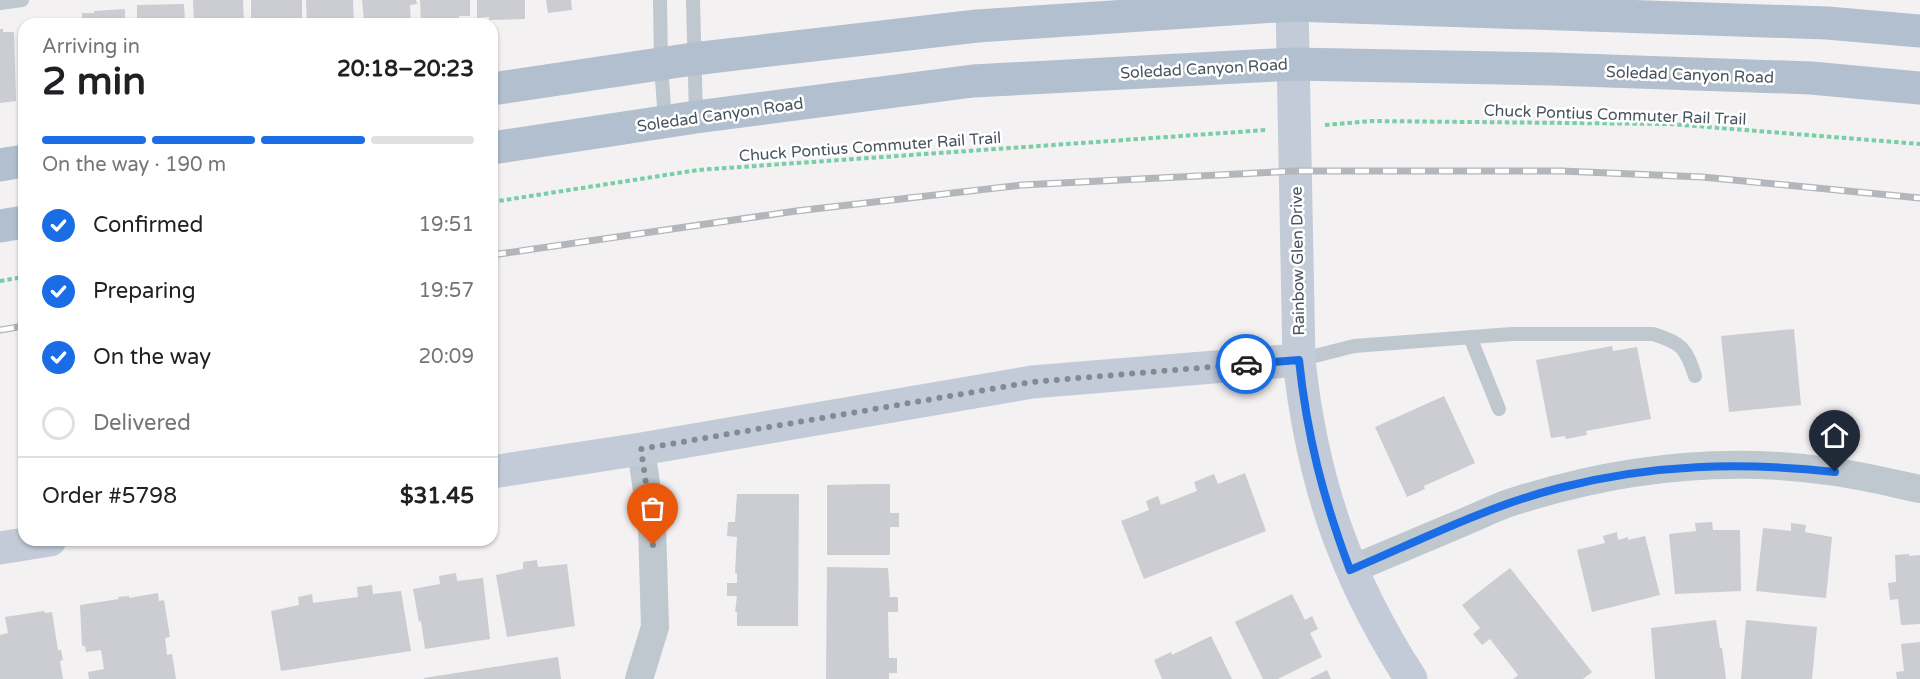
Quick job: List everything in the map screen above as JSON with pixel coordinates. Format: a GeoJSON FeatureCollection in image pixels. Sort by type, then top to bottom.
{"type":"FeatureCollection","features":[{"type":"Feature","properties":{"kind":"main road"},"geometry":{"type":"LineString","coordinates":[[498,89],[693,59],[977,26],[1292,3],[1827,23],[1920,32]]}},
{"type":"Feature","properties":{"kind":"main road","name":"Soledad Canyon Road"},"geometry":{"type":"LineString","coordinates":[[498,147],[680,119],[973,81],[1293,64],[1552,69],[1811,78],[1920,88]]}},
{"type":"Feature","properties":{"kind":"main road"},"geometry":{"type":"LineString","coordinates":[[0,165],[18,162]]}},
{"type":"Feature","properties":{"kind":"main road"},"geometry":{"type":"LineString","coordinates":[[0,226],[18,223]]}},
{"type":"Feature","properties":{"kind":"street","name":"Rainbow Glen Drive"},"geometry":{"type":"LineString","coordinates":[[1292,3],[1299,360],[1304,403],[1319,477],[1350,570],[1384,635],[1411,679]]}},
{"type":"Feature","properties":{"kind":"street"},"geometry":{"type":"LineString","coordinates":[[498,471],[1032,382],[1299,360]]}},
{"type":"Feature","properties":{"kind":"street"},"geometry":{"type":"LineString","coordinates":[[639,679],[655,627],[652,525],[641,449]]}},
{"type":"Feature","properties":{"kind":"street"},"geometry":{"type":"LineString","coordinates":[[1350,570],[1504,505],[1557,488],[1612,476],[1667,468],[1780,466],[1835,472],[1920,489]]}},
{"type":"Feature","properties":{"kind":"street"},"geometry":{"type":"LineString","coordinates":[[0,548],[18,545]]}},
{"type":"Feature","properties":{"kind":"lane"},"geometry":{"type":"LineString","coordinates":[[0,3],[22,0]]}},
{"type":"Feature","properties":{"kind":"lane"},"geometry":{"type":"LineString","coordinates":[[660,0],[661,64],[680,119]]}},
{"type":"Feature","properties":{"kind":"lane"},"geometry":{"type":"LineString","coordinates":[[680,119],[693,59],[693,0]]}},
{"type":"Feature","properties":{"kind":"lane"},"geometry":{"type":"LineString","coordinates":[[1299,360],[1354,346],[1470,337],[1512,334],[1653,334],[1673,340],[1686,350],[1695,376]]}},
{"type":"Feature","properties":{"kind":"lane"},"geometry":{"type":"LineString","coordinates":[[1470,337],[1499,409]]}},
{"type":"Feature","properties":{"kind":"path","name":"Chuck Pontius Commuter Rail Trail"},"geometry":{"type":"LineString","coordinates":[[1344,123],[1524,121],[1670,124],[1920,144]]}},
{"type":"Feature","properties":{"kind":"path","name":"Chuck Pontius Commuter Rail Trail"},"geometry":{"type":"LineString","coordinates":[[498,201],[698,170],[1252,131]]}},
{"type":"Feature","properties":{"kind":"path"},"geometry":{"type":"LineString","coordinates":[[0,281],[18,278]]}},
{"type":"Feature","properties":{"kind":"building"},"geometry":{"type":"Polygon","coordinates":[[[193,0],[243,0],[244,18],[194,18],[193,0]]]}},
{"type":"Feature","properties":{"kind":"building"},"geometry":{"type":"Polygon","coordinates":[[[251,0],[302,0],[302,18],[251,18],[251,0]]]}},
{"type":"Feature","properties":{"kind":"building"},"geometry":{"type":"Polygon","coordinates":[[[306,0],[353,0],[354,18],[307,18],[306,0]]]}},
{"type":"Feature","properties":{"kind":"building"},"geometry":{"type":"Polygon","coordinates":[[[362,0],[416,0],[417,4],[410,5],[411,18],[364,18],[362,0]]]}},
{"type":"Feature","properties":{"kind":"building"},"geometry":{"type":"Polygon","coordinates":[[[420,0],[470,0],[470,16],[421,18],[420,0]]]}},
{"type":"Feature","properties":{"kind":"building"},"geometry":{"type":"Polygon","coordinates":[[[477,0],[525,0],[525,19],[477,18],[477,0]]]}},
{"type":"Feature","properties":{"kind":"building"},"geometry":{"type":"Polygon","coordinates":[[[546,0],[571,0],[572,10],[548,13],[546,0]]]}},
{"type":"Feature","properties":{"kind":"building"},"geometry":{"type":"Polygon","coordinates":[[[184,4],[185,18],[137,18],[137,5],[184,4]]]}},
{"type":"Feature","properties":{"kind":"building"},"geometry":{"type":"Polygon","coordinates":[[[125,9],[125,18],[82,18],[82,13],[94,13],[94,11],[125,9]]]}},
{"type":"Feature","properties":{"kind":"building"},"geometry":{"type":"Polygon","coordinates":[[[0,29],[3,29],[3,32],[14,32],[16,101],[0,103],[0,29]]]}},
{"type":"Feature","properties":{"kind":"building"},"geometry":{"type":"Polygon","coordinates":[[[1794,329],[1801,405],[1729,412],[1721,336],[1794,329]]]}},
{"type":"Feature","properties":{"kind":"building"},"geometry":{"type":"Polygon","coordinates":[[[1612,346],[1613,351],[1637,347],[1651,419],[1586,431],[1587,435],[1566,439],[1565,436],[1551,438],[1536,360],[1612,346]]]}},
{"type":"Feature","properties":{"kind":"building"},"geometry":{"type":"Polygon","coordinates":[[[1444,396],[1475,463],[1424,486],[1425,489],[1407,497],[1375,427],[1444,396]]]}},
{"type":"Feature","properties":{"kind":"building"},"geometry":{"type":"Polygon","coordinates":[[[1245,473],[1266,531],[1144,579],[1121,521],[1149,510],[1146,501],[1158,496],[1161,505],[1197,491],[1194,482],[1214,474],[1218,484],[1245,473]]]}},
{"type":"Feature","properties":{"kind":"building"},"geometry":{"type":"Polygon","coordinates":[[[890,484],[890,513],[899,513],[899,527],[890,527],[890,555],[827,555],[827,485],[890,484]]]}},
{"type":"Feature","properties":{"kind":"building"},"geometry":{"type":"Polygon","coordinates":[[[737,494],[799,494],[798,626],[737,626],[737,612],[735,612],[737,596],[727,596],[727,583],[737,583],[737,573],[735,573],[737,537],[727,536],[728,522],[735,522],[737,494]]]}},
{"type":"Feature","properties":{"kind":"building"},"geometry":{"type":"Polygon","coordinates":[[[1712,522],[1713,530],[1740,530],[1741,591],[1675,594],[1669,534],[1696,531],[1695,523],[1712,522]]]}},
{"type":"Feature","properties":{"kind":"building"},"geometry":{"type":"Polygon","coordinates":[[[1791,523],[1806,525],[1805,532],[1832,537],[1826,598],[1756,591],[1763,528],[1791,531],[1791,523]]]}},
{"type":"Feature","properties":{"kind":"building"},"geometry":{"type":"Polygon","coordinates":[[[1617,532],[1618,540],[1645,536],[1660,595],[1592,612],[1577,550],[1605,543],[1603,536],[1617,532]]]}},
{"type":"Feature","properties":{"kind":"building"},"geometry":{"type":"Polygon","coordinates":[[[1909,554],[1909,556],[1920,555],[1920,624],[1901,625],[1898,599],[1890,600],[1888,583],[1896,582],[1895,555],[1909,554]]]}},
{"type":"Feature","properties":{"kind":"building"},"geometry":{"type":"Polygon","coordinates":[[[537,560],[538,567],[567,564],[575,626],[507,637],[496,575],[523,569],[523,562],[537,560]]]}},
{"type":"Feature","properties":{"kind":"building"},"geometry":{"type":"Polygon","coordinates":[[[827,567],[888,568],[890,596],[888,597],[898,597],[898,612],[888,612],[889,658],[897,658],[897,673],[889,673],[889,679],[826,679],[827,567]]]}},
{"type":"Feature","properties":{"kind":"building"},"geometry":{"type":"Polygon","coordinates":[[[1510,568],[1592,672],[1583,679],[1513,679],[1518,675],[1490,639],[1482,645],[1473,634],[1480,628],[1462,605],[1510,568]]]}},
{"type":"Feature","properties":{"kind":"building"},"geometry":{"type":"Polygon","coordinates":[[[456,573],[457,581],[483,578],[490,639],[425,649],[413,589],[440,584],[439,576],[456,573]]]}},
{"type":"Feature","properties":{"kind":"building"},"geometry":{"type":"Polygon","coordinates":[[[372,585],[373,594],[401,591],[411,651],[281,671],[271,611],[299,605],[298,597],[312,594],[313,603],[358,597],[357,587],[372,585]]]}},
{"type":"Feature","properties":{"kind":"building"},"geometry":{"type":"Polygon","coordinates":[[[158,593],[159,601],[164,600],[170,637],[165,638],[167,655],[172,654],[176,679],[89,679],[88,672],[104,669],[101,650],[86,652],[85,646],[82,646],[80,605],[119,599],[118,597],[129,596],[129,598],[158,593]]]}},
{"type":"Feature","properties":{"kind":"building"},"geometry":{"type":"Polygon","coordinates":[[[1292,594],[1305,620],[1312,616],[1318,629],[1310,633],[1322,657],[1278,679],[1263,679],[1235,622],[1292,594]]]}},
{"type":"Feature","properties":{"kind":"building"},"geometry":{"type":"Polygon","coordinates":[[[44,611],[45,613],[52,612],[58,650],[61,650],[63,660],[60,661],[63,679],[0,679],[0,635],[8,633],[5,617],[44,611]]]}},
{"type":"Feature","properties":{"kind":"building"},"geometry":{"type":"Polygon","coordinates":[[[1716,620],[1726,679],[1655,679],[1651,628],[1716,620]]]}},
{"type":"Feature","properties":{"kind":"building"},"geometry":{"type":"Polygon","coordinates":[[[1746,620],[1817,627],[1812,679],[1741,679],[1746,620]]]}},
{"type":"Feature","properties":{"kind":"building"},"geometry":{"type":"Polygon","coordinates":[[[1211,636],[1232,679],[1162,679],[1154,660],[1171,652],[1172,655],[1211,636]]]}},
{"type":"Feature","properties":{"kind":"building"},"geometry":{"type":"Polygon","coordinates":[[[1920,642],[1920,679],[1897,679],[1896,672],[1904,671],[1901,644],[1920,642]]]}},
{"type":"Feature","properties":{"kind":"building"},"geometry":{"type":"Polygon","coordinates":[[[558,657],[561,679],[424,679],[424,678],[558,657]]]}},
{"type":"Feature","properties":{"kind":"building"},"geometry":{"type":"Polygon","coordinates":[[[1327,670],[1331,679],[1309,679],[1327,670]]]}},
{"type":"Feature","properties":{"kind":"railway"},"geometry":{"type":"LineString","coordinates":[[498,254],[796,211],[1022,185],[1295,171],[1561,171],[1702,177],[1920,198]]}},
{"type":"Feature","properties":{"kind":"railway"},"geometry":{"type":"LineString","coordinates":[[0,330],[18,327]]}},
{"type":"Feature","properties":{"kind":"way so far"},"geometry":{"type":"LineString","coordinates":[[653,545],[641,449],[1032,382],[1246,364]]}},
{"type":"Feature","properties":{"kind":"route"},"geometry":{"type":"LineString","coordinates":[[1246,364],[1299,360],[1304,403],[1316,467],[1350,570],[1504,505],[1557,488],[1612,476],[1667,468],[1723,465],[1780,466],[1835,472]]}}]}
